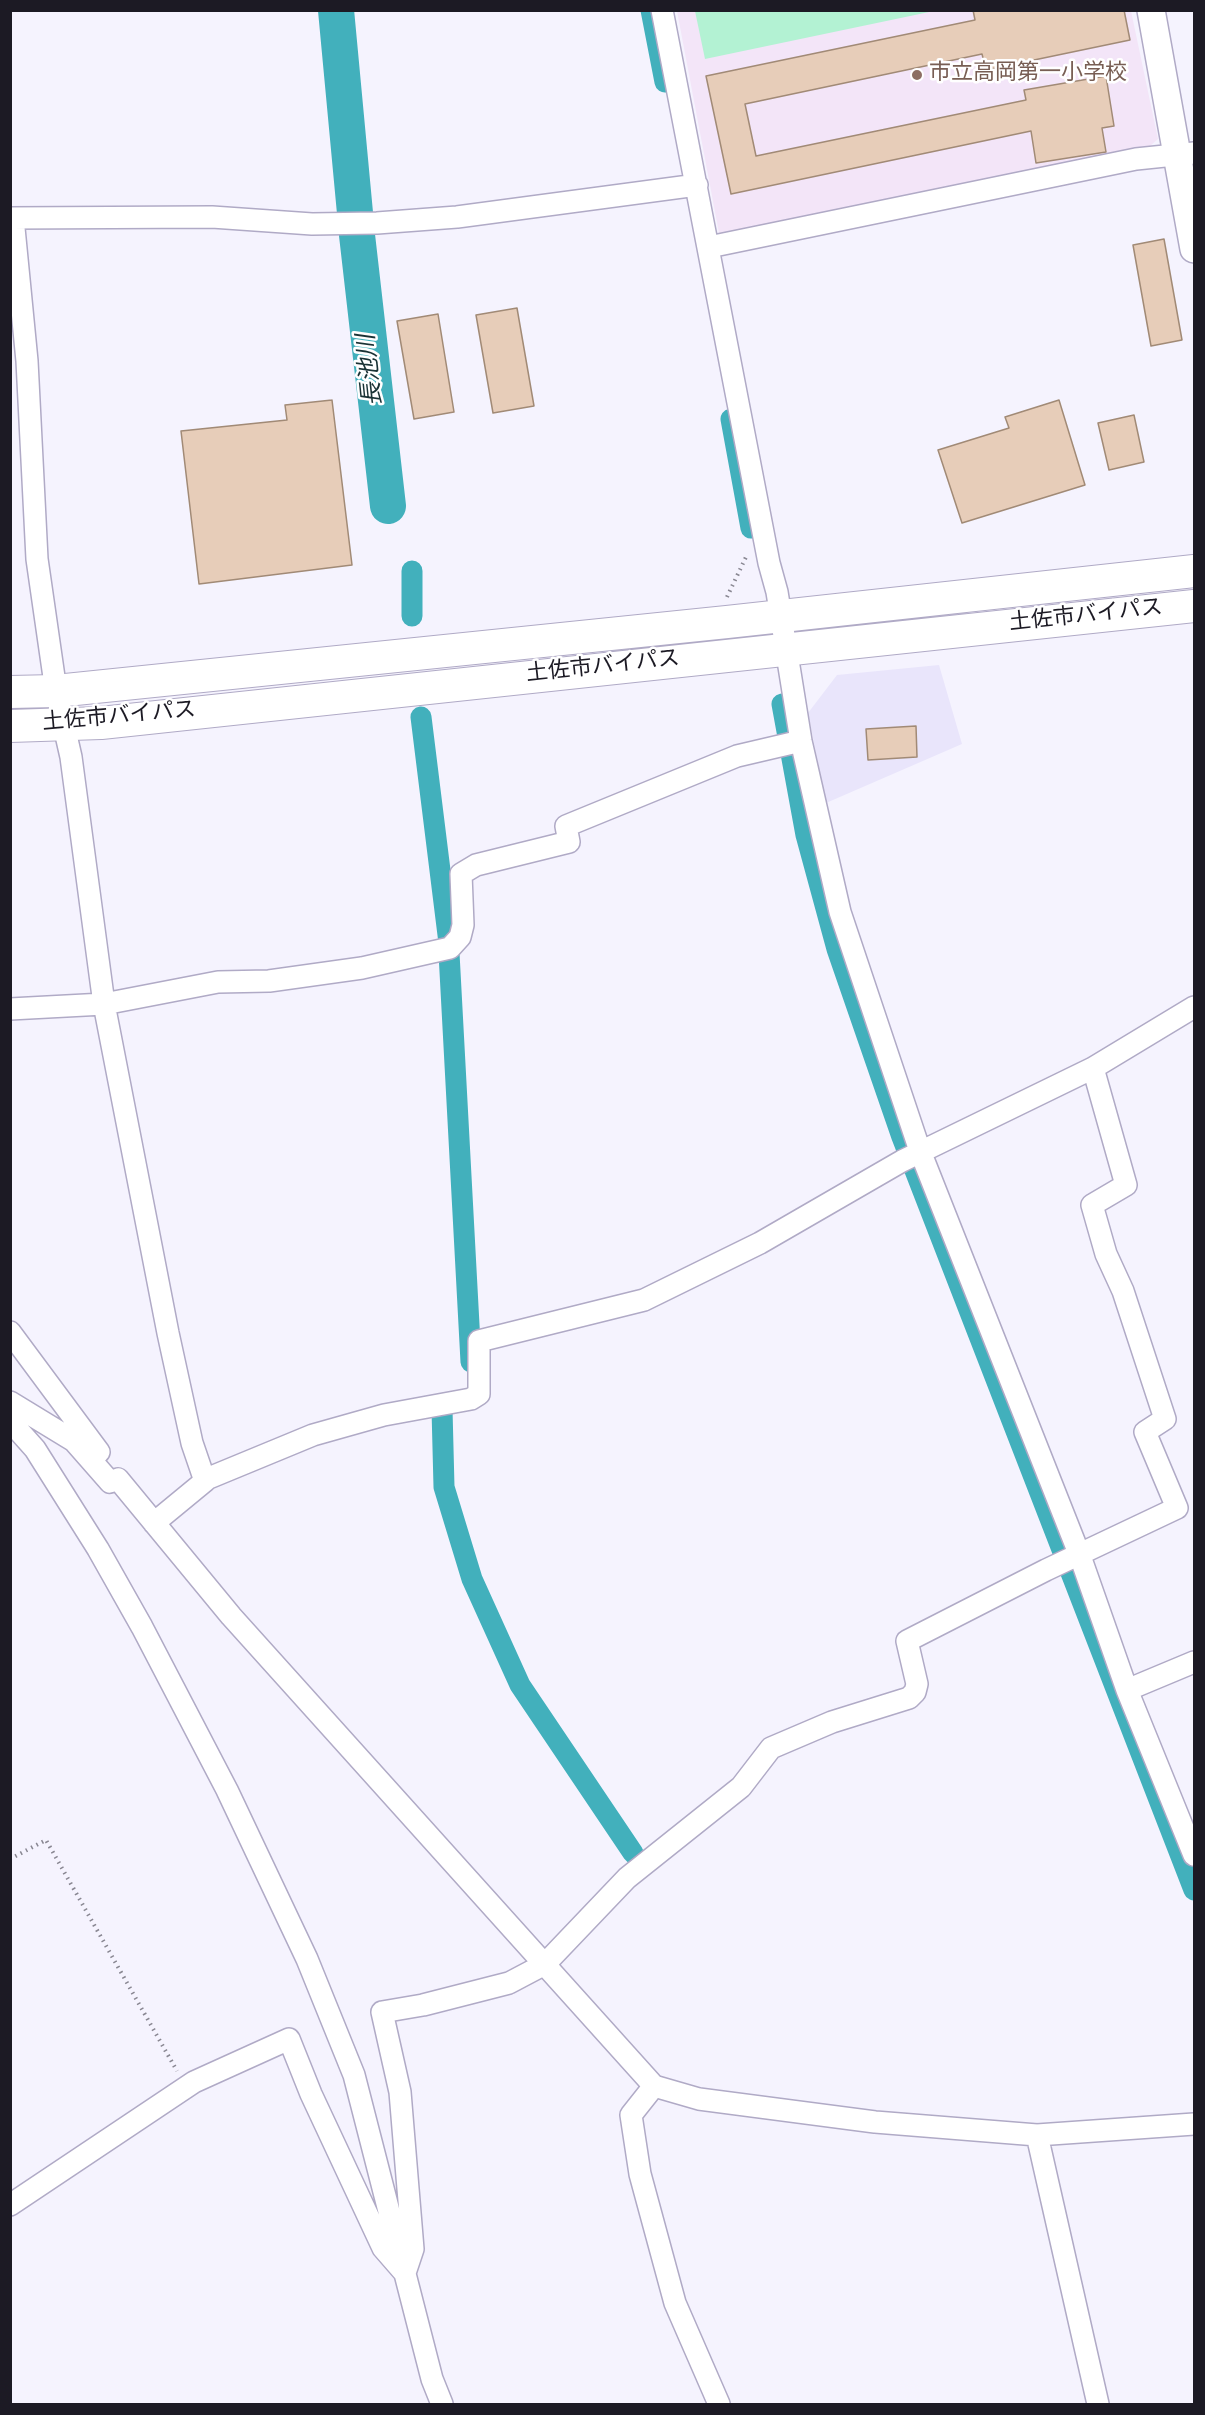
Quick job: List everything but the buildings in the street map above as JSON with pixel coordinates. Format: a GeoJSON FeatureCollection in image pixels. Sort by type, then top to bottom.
{"type":"FeatureCollection","features":[{"type":"Feature","properties":{"kind":"highway","name":"土佐市バイパス"},"geometry":{"type":"LineString","coordinates":[[10,692],[56,691],[1194,571]]}},
{"type":"Feature","properties":{"kind":"highway","name":"土佐市バイパス"},"geometry":{"type":"LineString","coordinates":[[10,726],[101,723],[1194,606]]}},
{"type":"Feature","properties":{"kind":"main road"},"geometry":{"type":"LineString","coordinates":[[1151,10],[1186,154],[1194,249]]}},
{"type":"Feature","properties":{"kind":"street"},"geometry":{"type":"LineString","coordinates":[[662,10],[786,648],[791,743],[914,1154],[1072,1560],[1194,1855]]}},
{"type":"Feature","properties":{"kind":"street"},"geometry":{"type":"LineString","coordinates":[[710,248],[1136,159],[1186,154]]}},
{"type":"Feature","properties":{"kind":"street"},"geometry":{"type":"LineString","coordinates":[[204,1480],[192,1443],[168,1333],[104,1004],[65,724],[56,691],[37,559],[27,361],[12,218],[212,217],[312,224],[377,223],[457,218],[697,185]]}},
{"type":"Feature","properties":{"kind":"street"},"geometry":{"type":"LineString","coordinates":[[10,1009],[104,1004],[218,982],[269,981],[362,968],[450,948],[460,937],[463,925],[461,874],[476,865],[569,842],[566,826],[737,756],[791,743]]}},
{"type":"Feature","properties":{"kind":"street"},"geometry":{"type":"LineString","coordinates":[[154,1523],[204,1480],[313,1435],[384,1415],[471,1400],[479,1394],[479,1341],[644,1300],[760,1243],[914,1154],[1093,1068],[1194,1007]]}},
{"type":"Feature","properties":{"kind":"street"},"geometry":{"type":"LineString","coordinates":[[405,2273],[413,2249],[400,2092],[382,2012],[423,2005],[509,1983],[545,1964],[627,1878],[741,1787],[771,1748],[832,1722],[909,1698],[915,1692],[917,1683],[907,1641],[1177,1508],[1144,1432],[1166,1419],[1123,1291],[1106,1254],[1092,1205],[1126,1185],[1093,1068]]}},
{"type":"Feature","properties":{"kind":"street"},"geometry":{"type":"LineString","coordinates":[[10,1332],[118,1479],[238,1625],[654,2086],[699,2099],[875,2122],[1037,2135],[1194,2124]]}},
{"type":"Feature","properties":{"kind":"street"},"geometry":{"type":"LineString","coordinates":[[10,1402],[74,1441],[110,1482],[118,1479]]}},
{"type":"Feature","properties":{"kind":"street"},"geometry":{"type":"LineString","coordinates":[[10,1421],[34,1449],[92,1539],[142,1627],[227,1790],[307,1959],[354,2075],[432,2379],[442,2404]]}},
{"type":"Feature","properties":{"kind":"street"},"geometry":{"type":"LineString","coordinates":[[1127,1690],[1194,1662]]}},
{"type":"Feature","properties":{"kind":"street"},"geometry":{"type":"LineString","coordinates":[[10,2205],[186,2087],[288,2039],[310,2094],[383,2248],[405,2273]]}},
{"type":"Feature","properties":{"kind":"street"},"geometry":{"type":"LineString","coordinates":[[654,2086],[631,2115],[640,2174],[675,2303],[719,2404]]}},
{"type":"Feature","properties":{"kind":"street"},"geometry":{"type":"LineString","coordinates":[[1037,2135],[1098,2404]]}},
{"type":"Feature","properties":{"kind":"path"},"geometry":{"type":"LineString","coordinates":[[10,1859],[46,1840],[186,2087]]}},
{"type":"Feature","properties":{"kind":"shaded area","name":"市立高岡第一小学校"},"geometry":{"type":"Polygon","coordinates":[[[677,11],[1131,11],[1158,139],[1150,146],[726,237],[719,233],[677,11]]]}},
{"type":"Feature","properties":{"kind":"shaded area"},"geometry":{"type":"Polygon","coordinates":[[[939,665],[962,744],[826,803],[808,713],[837,675],[939,665]]]}},
{"type":"Feature","properties":{"kind":"green space"},"geometry":{"type":"Polygon","coordinates":[[[695,10],[934,11],[705,59],[695,10]]]}},
{"type":"Feature","properties":{"kind":"waterway","name":"長池川"},"geometry":{"type":"LineString","coordinates":[[336,10],[355,213]]}},
{"type":"Feature","properties":{"kind":"waterway"},"geometry":{"type":"LineString","coordinates":[[651,10],[665,82]]}},
{"type":"Feature","properties":{"kind":"waterway","name":"長池川"},"geometry":{"type":"LineString","coordinates":[[357,235],[388,506]]}},
{"type":"Feature","properties":{"kind":"waterway"},"geometry":{"type":"LineString","coordinates":[[731,419],[751,528]]}},
{"type":"Feature","properties":{"kind":"waterway"},"geometry":{"type":"LineString","coordinates":[[412,571],[412,616]]}},
{"type":"Feature","properties":{"kind":"waterway"},"geometry":{"type":"LineString","coordinates":[[782,704],[806,835],[837,949],[902,1137],[1194,1890]]}},
{"type":"Feature","properties":{"kind":"waterway"},"geometry":{"type":"LineString","coordinates":[[421,717],[449,943]]}},
{"type":"Feature","properties":{"kind":"waterway"},"geometry":{"type":"LineString","coordinates":[[449,953],[471,1362]]}},
{"type":"Feature","properties":{"kind":"waterway"},"geometry":{"type":"LineString","coordinates":[[442,1409],[444,1487],[472,1579],[520,1685],[633,1853]]}},
{"type":"Feature","properties":{"kind":"place","name":"市立高岡第一小学校"},"geometry":{"type":"Point","coordinates":[917,75]}}]}
